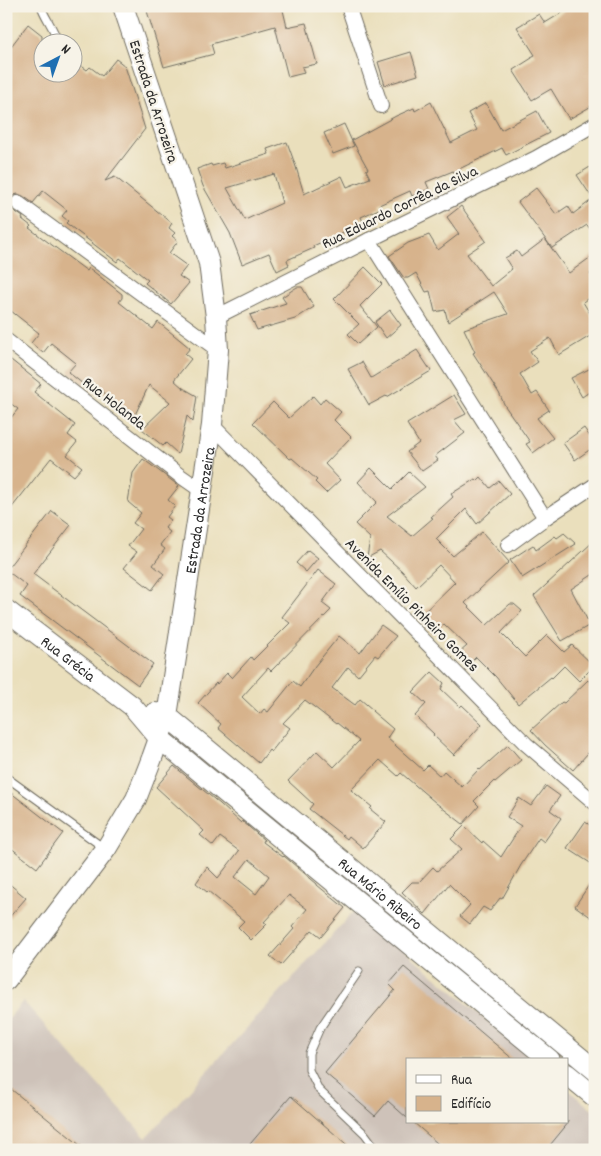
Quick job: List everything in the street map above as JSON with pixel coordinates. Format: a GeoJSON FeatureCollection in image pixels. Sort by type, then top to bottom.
{"type":"FeatureCollection","features":[{"type":"Feature","properties":{"kind":"main road","name":"Estrada da Arrozeira"},"geometry":{"type":"LineString","coordinates":[[6,980],[106,849],[136,799],[159,738],[166,716],[212,425],[218,350],[209,263],[123,6]]}},
{"type":"Feature","properties":{"kind":"main road","name":"Rua Grécia"},"geometry":{"type":"LineString","coordinates":[[6,610],[132,706],[159,738]]}},
{"type":"Feature","properties":{"kind":"main road","name":"Rua Grécia"},"geometry":{"type":"LineString","coordinates":[[132,706],[166,716]]}},
{"type":"Feature","properties":{"kind":"main road","name":"Rua Mário Ribeiro"},"geometry":{"type":"LineString","coordinates":[[166,716],[595,1070]]}},
{"type":"Feature","properties":{"kind":"main road","name":"Rua Mário Ribeiro"},"geometry":{"type":"LineString","coordinates":[[159,738],[548,1058]]}},
{"type":"Feature","properties":{"kind":"main road"},"geometry":{"type":"LineString","coordinates":[[461,987],[476,972]]}},
{"type":"Feature","properties":{"kind":"main road"},"geometry":{"type":"LineString","coordinates":[[568,1075],[595,1097]]}},
{"type":"Feature","properties":{"kind":"street"},"geometry":{"type":"LineString","coordinates":[[348,6],[381,106]]}},
{"type":"Feature","properties":{"kind":"street","name":"Rua Eduardo Corrêa da Silva"},"geometry":{"type":"LineString","coordinates":[[216,317],[536,158],[595,124]]}},
{"type":"Feature","properties":{"kind":"street"},"geometry":{"type":"LineString","coordinates":[[18,203],[218,350]]}},
{"type":"Feature","properties":{"kind":"street"},"geometry":{"type":"LineString","coordinates":[[369,240],[545,518]]}},
{"type":"Feature","properties":{"kind":"street","name":"Rua Holanda"},"geometry":{"type":"LineString","coordinates":[[6,340],[202,491]]}},
{"type":"Feature","properties":{"kind":"street","name":"Avenida Emílio Pinheiro Gomes"},"geometry":{"type":"LineString","coordinates":[[212,425],[526,744],[595,803]]}},
{"type":"Feature","properties":{"kind":"street"},"geometry":{"type":"LineString","coordinates":[[508,545],[595,485]]}},
{"type":"Feature","properties":{"kind":"lane"},"geometry":{"type":"LineString","coordinates":[[41,6],[55,32]]}},
{"type":"Feature","properties":{"kind":"lane"},"geometry":{"type":"LineString","coordinates":[[6,778],[106,849]]}},
{"type":"Feature","properties":{"kind":"lane"},"geometry":{"type":"LineString","coordinates":[[358,972],[320,1028],[309,1052],[309,1070],[319,1090],[365,1134],[377,1150]]}},
{"type":"Feature","properties":{"kind":"shaded area"},"geometry":{"type":"Polygon","coordinates":[[[356,909],[531,1058],[406,1058],[406,1124],[568,1124],[568,1090],[595,1112],[595,1150],[6,1150],[6,1022],[23,1001],[146,1138],[356,909]]]}},
{"type":"Feature","properties":{"kind":"building"},"geometry":{"type":"Polygon","coordinates":[[[164,6],[282,6],[287,27],[306,23],[317,64],[302,67],[304,73],[288,77],[275,26],[211,44],[214,54],[164,67],[147,11],[164,6]]]}},
{"type":"Feature","properties":{"kind":"building"},"geometry":{"type":"Polygon","coordinates":[[[573,6],[595,6],[595,104],[569,119],[551,89],[532,100],[513,70],[535,55],[517,27],[539,14],[545,23],[573,6]]]}},
{"type":"Feature","properties":{"kind":"building"},"geometry":{"type":"Polygon","coordinates":[[[28,24],[38,32],[32,32],[32,82],[82,82],[82,66],[87,70],[90,67],[102,76],[116,59],[125,66],[145,129],[105,181],[115,177],[172,223],[169,228],[175,233],[172,236],[178,241],[169,253],[187,266],[179,276],[189,283],[171,304],[145,283],[148,280],[120,258],[117,262],[66,223],[68,221],[62,216],[67,210],[43,191],[33,203],[18,194],[11,198],[9,203],[13,210],[31,226],[29,228],[87,271],[89,268],[122,294],[119,302],[153,329],[158,322],[190,348],[185,354],[191,359],[174,380],[197,396],[193,422],[187,416],[178,454],[166,443],[163,446],[142,429],[170,402],[149,385],[134,417],[102,391],[98,396],[68,372],[76,363],[51,343],[43,353],[31,343],[39,333],[6,307],[6,53],[28,24]]]}},
{"type":"Feature","properties":{"kind":"building"},"geometry":{"type":"Polygon","coordinates":[[[411,52],[418,75],[385,85],[378,62],[411,52]]]}},
{"type":"Feature","properties":{"kind":"building"},"geometry":{"type":"Polygon","coordinates":[[[431,102],[451,143],[477,130],[468,113],[486,103],[501,130],[537,111],[549,133],[506,155],[502,148],[453,172],[426,182],[429,189],[412,196],[410,191],[379,205],[381,208],[361,217],[364,224],[345,234],[344,232],[313,246],[314,248],[287,260],[289,265],[277,271],[269,253],[242,264],[230,233],[203,186],[197,169],[211,164],[212,166],[223,163],[225,168],[269,154],[267,149],[287,142],[304,194],[342,176],[347,187],[370,178],[366,170],[368,169],[352,140],[396,116],[414,108],[415,111],[431,102]],[[274,174],[227,188],[245,220],[282,203],[274,174]]]}},
{"type":"Feature","properties":{"kind":"building"},"geometry":{"type":"Polygon","coordinates":[[[344,124],[354,146],[333,154],[324,133],[344,124]]]}},
{"type":"Feature","properties":{"kind":"building"},"geometry":{"type":"Polygon","coordinates":[[[595,164],[595,235],[587,225],[552,248],[518,202],[536,188],[556,214],[568,206],[573,214],[593,199],[577,175],[595,164]]]}},
{"type":"Feature","properties":{"kind":"building"},"geometry":{"type":"Polygon","coordinates":[[[461,206],[486,241],[467,254],[491,286],[512,269],[505,258],[517,251],[521,257],[545,239],[569,273],[595,254],[595,270],[590,274],[595,280],[595,293],[583,302],[595,322],[595,333],[559,355],[550,338],[530,351],[538,362],[520,374],[532,395],[537,392],[549,410],[537,418],[553,438],[533,453],[526,444],[530,442],[505,406],[499,393],[473,353],[475,352],[464,329],[508,314],[494,292],[448,322],[445,310],[435,312],[430,291],[426,292],[416,273],[408,278],[404,278],[389,256],[408,243],[429,235],[438,250],[459,234],[447,217],[461,206]]]}},
{"type":"Feature","properties":{"kind":"building"},"geometry":{"type":"Polygon","coordinates":[[[365,267],[382,284],[360,306],[377,327],[358,344],[348,334],[359,324],[334,299],[365,267]]]}},
{"type":"Feature","properties":{"kind":"building"},"geometry":{"type":"Polygon","coordinates":[[[297,287],[302,287],[314,307],[295,319],[257,330],[250,315],[286,303],[282,297],[297,287]]]}},
{"type":"Feature","properties":{"kind":"building"},"geometry":{"type":"Polygon","coordinates":[[[390,310],[401,325],[386,338],[375,322],[390,310]]]}},
{"type":"Feature","properties":{"kind":"building"},"geometry":{"type":"Polygon","coordinates":[[[417,350],[431,371],[387,397],[369,405],[348,369],[362,362],[371,378],[417,350]]]}},
{"type":"Feature","properties":{"kind":"building"},"geometry":{"type":"Polygon","coordinates":[[[6,356],[41,384],[34,392],[75,425],[68,435],[77,442],[67,455],[82,467],[74,476],[51,458],[6,515],[6,424],[18,409],[6,400],[6,356]]]}},
{"type":"Feature","properties":{"kind":"building"},"geometry":{"type":"Polygon","coordinates":[[[595,366],[595,388],[582,397],[571,378],[595,366]]]}},
{"type":"Feature","properties":{"kind":"building"},"geometry":{"type":"Polygon","coordinates":[[[454,395],[466,414],[454,420],[465,433],[435,456],[438,460],[422,471],[407,452],[419,443],[407,424],[454,395]]]}},
{"type":"Feature","properties":{"kind":"building"},"geometry":{"type":"Polygon","coordinates":[[[313,396],[320,404],[325,398],[341,412],[334,420],[351,437],[325,464],[340,480],[326,493],[315,482],[317,480],[292,458],[290,459],[253,423],[273,402],[289,418],[313,396]]]}},
{"type":"Feature","properties":{"kind":"building"},"geometry":{"type":"Polygon","coordinates":[[[584,428],[595,446],[575,460],[563,443],[584,428]]]}},
{"type":"Feature","properties":{"kind":"building"},"geometry":{"type":"Polygon","coordinates":[[[143,459],[179,486],[168,500],[175,506],[167,517],[171,520],[165,528],[170,532],[160,545],[165,549],[153,565],[164,574],[152,590],[124,568],[137,552],[128,546],[141,529],[133,523],[141,513],[128,502],[133,473],[143,459]]]}},
{"type":"Feature","properties":{"kind":"building"},"geometry":{"type":"Polygon","coordinates":[[[371,468],[392,489],[409,472],[425,487],[387,516],[412,536],[453,497],[451,494],[475,479],[477,481],[481,477],[490,488],[499,481],[510,494],[477,524],[466,509],[436,539],[453,556],[482,532],[509,562],[465,603],[487,625],[510,604],[514,604],[522,611],[501,633],[525,657],[547,635],[564,652],[572,645],[594,666],[579,681],[564,666],[552,678],[518,704],[496,677],[476,657],[471,662],[460,652],[467,646],[444,624],[433,634],[417,619],[455,582],[439,565],[416,587],[380,551],[367,558],[370,538],[355,524],[377,502],[358,482],[371,468]]]}},
{"type":"Feature","properties":{"kind":"building"},"geometry":{"type":"Polygon","coordinates":[[[52,511],[71,525],[33,574],[153,664],[138,685],[20,596],[27,586],[6,570],[52,511]]]}},
{"type":"Feature","properties":{"kind":"building"},"geometry":{"type":"Polygon","coordinates":[[[564,533],[576,544],[522,578],[510,560],[533,545],[536,550],[555,536],[557,538],[564,533]]]}},
{"type":"Feature","properties":{"kind":"building"},"geometry":{"type":"Polygon","coordinates":[[[595,540],[595,573],[571,589],[590,625],[562,641],[534,596],[595,540]]]}},
{"type":"Feature","properties":{"kind":"building"},"geometry":{"type":"Polygon","coordinates":[[[308,550],[318,558],[306,572],[296,563],[308,550]]]}},
{"type":"Feature","properties":{"kind":"building"},"geometry":{"type":"Polygon","coordinates":[[[318,570],[336,584],[322,603],[331,610],[271,671],[268,668],[242,697],[260,714],[264,709],[268,712],[293,681],[300,687],[339,636],[360,653],[381,625],[396,636],[378,657],[375,655],[358,676],[348,667],[332,688],[355,705],[360,699],[373,710],[393,729],[387,738],[423,770],[428,765],[440,776],[444,771],[462,787],[479,769],[508,745],[521,760],[494,781],[474,801],[479,806],[463,824],[401,773],[398,776],[380,760],[351,790],[372,807],[370,809],[386,822],[363,848],[349,836],[347,839],[309,809],[313,804],[288,781],[317,751],[334,767],[359,741],[305,700],[283,723],[290,728],[271,752],[269,750],[259,763],[218,728],[221,724],[198,703],[227,673],[232,678],[251,657],[253,660],[290,623],[282,617],[318,570]]]}},
{"type":"Feature","properties":{"kind":"building"},"geometry":{"type":"Polygon","coordinates":[[[432,672],[444,683],[441,689],[482,724],[454,755],[415,716],[426,704],[413,692],[432,672]]]}},
{"type":"Feature","properties":{"kind":"building"},"geometry":{"type":"Polygon","coordinates":[[[588,680],[595,688],[595,745],[573,770],[531,730],[588,680]]]}},
{"type":"Feature","properties":{"kind":"building"},"geometry":{"type":"Polygon","coordinates":[[[174,766],[241,823],[242,821],[264,840],[263,842],[284,856],[345,908],[321,937],[312,930],[281,965],[270,956],[294,929],[292,927],[307,909],[289,895],[264,922],[267,924],[251,940],[238,927],[244,921],[196,883],[207,867],[218,878],[239,851],[220,837],[213,846],[200,835],[204,831],[156,787],[174,766]],[[249,859],[235,877],[256,894],[269,876],[249,859]]]}},
{"type":"Feature","properties":{"kind":"building"},"geometry":{"type":"Polygon","coordinates":[[[546,786],[560,796],[550,810],[561,818],[544,842],[539,838],[502,899],[500,898],[490,911],[483,907],[470,924],[460,916],[470,905],[449,884],[425,914],[402,892],[412,882],[419,882],[433,867],[437,871],[462,849],[451,839],[464,826],[501,857],[521,826],[507,817],[519,798],[531,806],[546,786]]]}},
{"type":"Feature","properties":{"kind":"building"},"geometry":{"type":"Polygon","coordinates":[[[6,789],[63,833],[37,868],[6,844],[6,789]]]}},
{"type":"Feature","properties":{"kind":"building"},"geometry":{"type":"Polygon","coordinates":[[[585,822],[595,828],[595,866],[567,848],[585,822]]]}},
{"type":"Feature","properties":{"kind":"building"},"geometry":{"type":"Polygon","coordinates":[[[595,876],[595,920],[575,906],[595,876]]]}},
{"type":"Feature","properties":{"kind":"building"},"geometry":{"type":"Polygon","coordinates":[[[6,881],[26,898],[6,921],[6,881]]]}},
{"type":"Feature","properties":{"kind":"building"},"geometry":{"type":"Polygon","coordinates":[[[404,967],[512,1058],[406,1058],[406,1117],[388,1101],[375,1116],[325,1073],[395,990],[389,984],[404,967]]]}},
{"type":"Feature","properties":{"kind":"building"},"geometry":{"type":"Polygon","coordinates":[[[6,1085],[86,1150],[6,1150],[6,1085]]]}},
{"type":"Feature","properties":{"kind":"building"},"geometry":{"type":"Polygon","coordinates":[[[291,1096],[353,1150],[245,1150],[291,1096]]]}},
{"type":"Feature","properties":{"kind":"building"},"geometry":{"type":"Polygon","coordinates":[[[415,1124],[567,1124],[546,1150],[445,1150],[415,1124]]]}}]}
